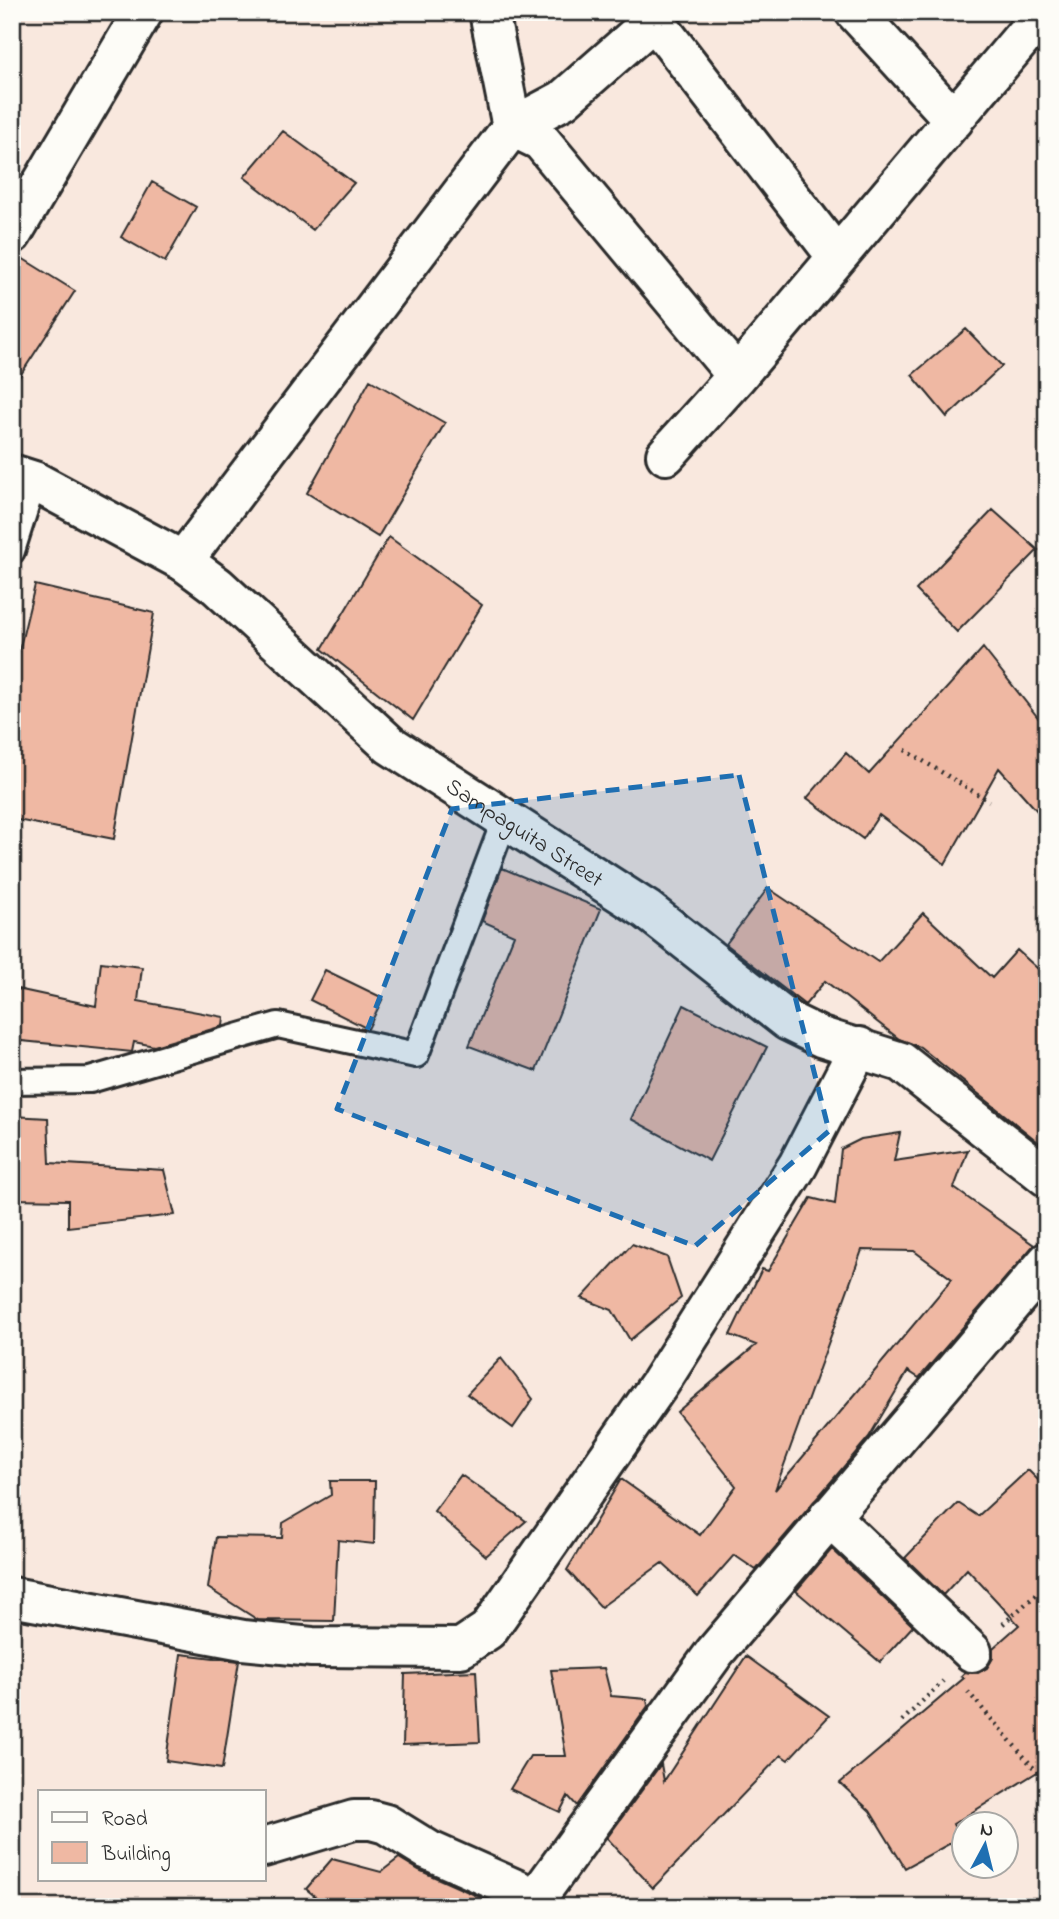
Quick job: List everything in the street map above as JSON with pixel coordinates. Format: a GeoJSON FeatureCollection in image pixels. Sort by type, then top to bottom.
{"type":"FeatureCollection","features":[{"type":"Feature","properties":{"kind":"street"},"geometry":{"type":"LineString","coordinates":[[12,234],[143,12]]}},
{"type":"Feature","properties":{"kind":"street"},"geometry":{"type":"LineString","coordinates":[[489,12],[512,127]]}},
{"type":"Feature","properties":{"kind":"street"},"geometry":{"type":"LineString","coordinates":[[855,12],[954,120]]}},
{"type":"Feature","properties":{"kind":"street"},"geometry":{"type":"LineString","coordinates":[[666,455],[737,376],[1044,12]]}},
{"type":"Feature","properties":{"kind":"street"},"geometry":{"type":"LineString","coordinates":[[183,561],[512,127],[563,100],[654,16],[837,257]]}},
{"type":"Feature","properties":{"kind":"street"},"geometry":{"type":"LineString","coordinates":[[512,127],[541,141],[737,376]]}},
{"type":"Feature","properties":{"kind":"street","name":"Sampaguita Street"},"geometry":{"type":"LineString","coordinates":[[23,478],[183,561],[218,586],[390,745],[647,910],[788,1021],[821,1037],[901,1062],[1047,1177]]}},
{"type":"Feature","properties":{"kind":"street"},"geometry":{"type":"LineString","coordinates":[[12,1597],[243,1640],[312,1647],[461,1648],[488,1630],[660,1383],[798,1165],[859,1047]]}},
{"type":"Feature","properties":{"kind":"street"},"geometry":{"type":"LineString","coordinates":[[266,1846],[354,1820],[371,1820],[386,1824],[428,1850],[533,1903],[715,1652],[1047,1262]]}},
{"type":"Feature","properties":{"kind":"street"},"geometry":{"type":"LineString","coordinates":[[829,1516],[966,1668]]}},
{"type":"Feature","properties":{"kind":"lane"},"geometry":{"type":"LineString","coordinates":[[12,551],[23,478]]}},
{"type":"Feature","properties":{"kind":"lane"},"geometry":{"type":"LineString","coordinates":[[12,1081],[90,1080],[278,1025],[416,1055],[505,819]]}},
{"type":"Feature","properties":{"kind":"path"},"geometry":{"type":"LineString","coordinates":[[905,750],[989,801]]}},
{"type":"Feature","properties":{"kind":"path"},"geometry":{"type":"LineString","coordinates":[[1013,1616],[1047,1585]]}},
{"type":"Feature","properties":{"kind":"path"},"geometry":{"type":"LineString","coordinates":[[966,1668],[1039,1773]]}},
{"type":"Feature","properties":{"kind":"highlighted area"},"geometry":{"type":"Polygon","coordinates":[[[739,775],[829,1131],[695,1246],[337,1109],[452,809],[739,775]]]}},
{"type":"Feature","properties":{"kind":"building"},"geometry":{"type":"Polygon","coordinates":[[[283,131],[354,183],[313,230],[244,177],[283,131]]]}},
{"type":"Feature","properties":{"kind":"building"},"geometry":{"type":"Polygon","coordinates":[[[152,182],[196,207],[165,262],[121,237],[152,182]]]}},
{"type":"Feature","properties":{"kind":"building"},"geometry":{"type":"Polygon","coordinates":[[[17,255],[75,291],[12,388],[12,256],[17,255]]]}},
{"type":"Feature","properties":{"kind":"building"},"geometry":{"type":"Polygon","coordinates":[[[966,329],[1002,366],[947,417],[912,375],[966,329]]]}},
{"type":"Feature","properties":{"kind":"building"},"geometry":{"type":"Polygon","coordinates":[[[370,380],[445,423],[378,537],[307,493],[370,380]]]}},
{"type":"Feature","properties":{"kind":"building"},"geometry":{"type":"Polygon","coordinates":[[[993,510],[1038,550],[957,632],[916,590],[993,510]]]}},
{"type":"Feature","properties":{"kind":"building"},"geometry":{"type":"Polygon","coordinates":[[[389,537],[482,605],[413,720],[322,649],[389,537]]]}},
{"type":"Feature","properties":{"kind":"building"},"geometry":{"type":"Polygon","coordinates":[[[35,585],[154,613],[114,839],[12,819],[12,680],[35,585]]]}},
{"type":"Feature","properties":{"kind":"building"},"geometry":{"type":"Polygon","coordinates":[[[983,648],[1047,729],[1047,822],[999,768],[945,864],[879,815],[863,839],[807,798],[846,753],[869,774],[983,648]]]}},
{"type":"Feature","properties":{"kind":"building"},"geometry":{"type":"Polygon","coordinates":[[[502,868],[601,909],[536,1071],[469,1046],[514,935],[482,921],[502,868]]]}},
{"type":"Feature","properties":{"kind":"building"},"geometry":{"type":"Polygon","coordinates":[[[768,888],[878,962],[923,913],[992,978],[1017,950],[1047,977],[1047,1149],[920,1047],[899,1039],[825,981],[805,1005],[726,944],[768,888]]]}},
{"type":"Feature","properties":{"kind":"building"},"geometry":{"type":"Polygon","coordinates":[[[101,962],[142,967],[138,1001],[224,1017],[223,1026],[154,1046],[134,1042],[132,1052],[12,1040],[12,1011],[17,989],[96,1006],[101,962]]]}},
{"type":"Feature","properties":{"kind":"building"},"geometry":{"type":"Polygon","coordinates":[[[325,970],[383,998],[368,1029],[310,1000],[325,970]]]}},
{"type":"Feature","properties":{"kind":"building"},"geometry":{"type":"Polygon","coordinates":[[[684,1005],[767,1047],[709,1161],[631,1119],[684,1005]]]}},
{"type":"Feature","properties":{"kind":"building"},"geometry":{"type":"Polygon","coordinates":[[[12,1116],[48,1118],[50,1163],[164,1170],[175,1215],[68,1227],[68,1200],[12,1199],[12,1116]]]}},
{"type":"Feature","properties":{"kind":"building"},"geometry":{"type":"Polygon","coordinates":[[[900,1133],[894,1161],[968,1150],[954,1188],[1034,1245],[919,1378],[908,1371],[869,1437],[756,1570],[734,1555],[698,1596],[662,1563],[601,1607],[567,1570],[621,1479],[700,1535],[736,1486],[677,1412],[756,1345],[730,1335],[762,1269],[768,1271],[811,1198],[835,1204],[841,1149],[861,1139],[900,1133]],[[862,1250],[775,1490],[952,1279],[914,1251],[862,1250]]]}},
{"type":"Feature","properties":{"kind":"building"},"geometry":{"type":"Polygon","coordinates":[[[632,1244],[667,1257],[681,1298],[630,1340],[612,1310],[582,1298],[632,1244]]]}},
{"type":"Feature","properties":{"kind":"building"},"geometry":{"type":"Polygon","coordinates":[[[501,1358],[533,1399],[513,1428],[467,1394],[501,1358]]]}},
{"type":"Feature","properties":{"kind":"building"},"geometry":{"type":"Polygon","coordinates":[[[1028,1470],[1047,1489],[1047,1766],[974,1811],[950,1811],[950,1843],[905,1868],[870,1811],[840,1783],[964,1678],[961,1676],[965,1672],[978,1673],[987,1668],[993,1658],[993,1648],[1019,1625],[967,1569],[943,1595],[905,1558],[958,1503],[978,1516],[1028,1470]]]}},
{"type":"Feature","properties":{"kind":"building"},"geometry":{"type":"Polygon","coordinates":[[[461,1475],[526,1521],[486,1556],[434,1511],[461,1475]]]}},
{"type":"Feature","properties":{"kind":"building"},"geometry":{"type":"Polygon","coordinates":[[[330,1481],[375,1481],[374,1544],[338,1540],[334,1621],[258,1620],[208,1588],[216,1537],[282,1538],[283,1523],[331,1495],[330,1481]]]}},
{"type":"Feature","properties":{"kind":"building"},"geometry":{"type":"Polygon","coordinates":[[[832,1549],[913,1626],[880,1662],[796,1591],[832,1549]]]}},
{"type":"Feature","properties":{"kind":"building"},"geometry":{"type":"Polygon","coordinates":[[[181,1654],[239,1661],[222,1769],[166,1761],[181,1654]]]}},
{"type":"Feature","properties":{"kind":"building"},"geometry":{"type":"Polygon","coordinates":[[[746,1656],[829,1716],[788,1760],[781,1755],[653,1888],[607,1838],[661,1764],[664,1781],[746,1656]]]}},
{"type":"Feature","properties":{"kind":"building"},"geometry":{"type":"Polygon","coordinates":[[[604,1668],[611,1696],[647,1699],[648,1706],[577,1806],[568,1796],[560,1812],[510,1789],[530,1756],[566,1756],[551,1670],[604,1668]]]}},
{"type":"Feature","properties":{"kind":"building"},"geometry":{"type":"Polygon","coordinates":[[[476,1671],[480,1742],[403,1745],[405,1674],[476,1671]]]}},
{"type":"Feature","properties":{"kind":"building"},"geometry":{"type":"Polygon","coordinates":[[[399,1858],[419,1870],[502,1907],[328,1907],[306,1889],[332,1859],[381,1872],[399,1858]]]}}]}
